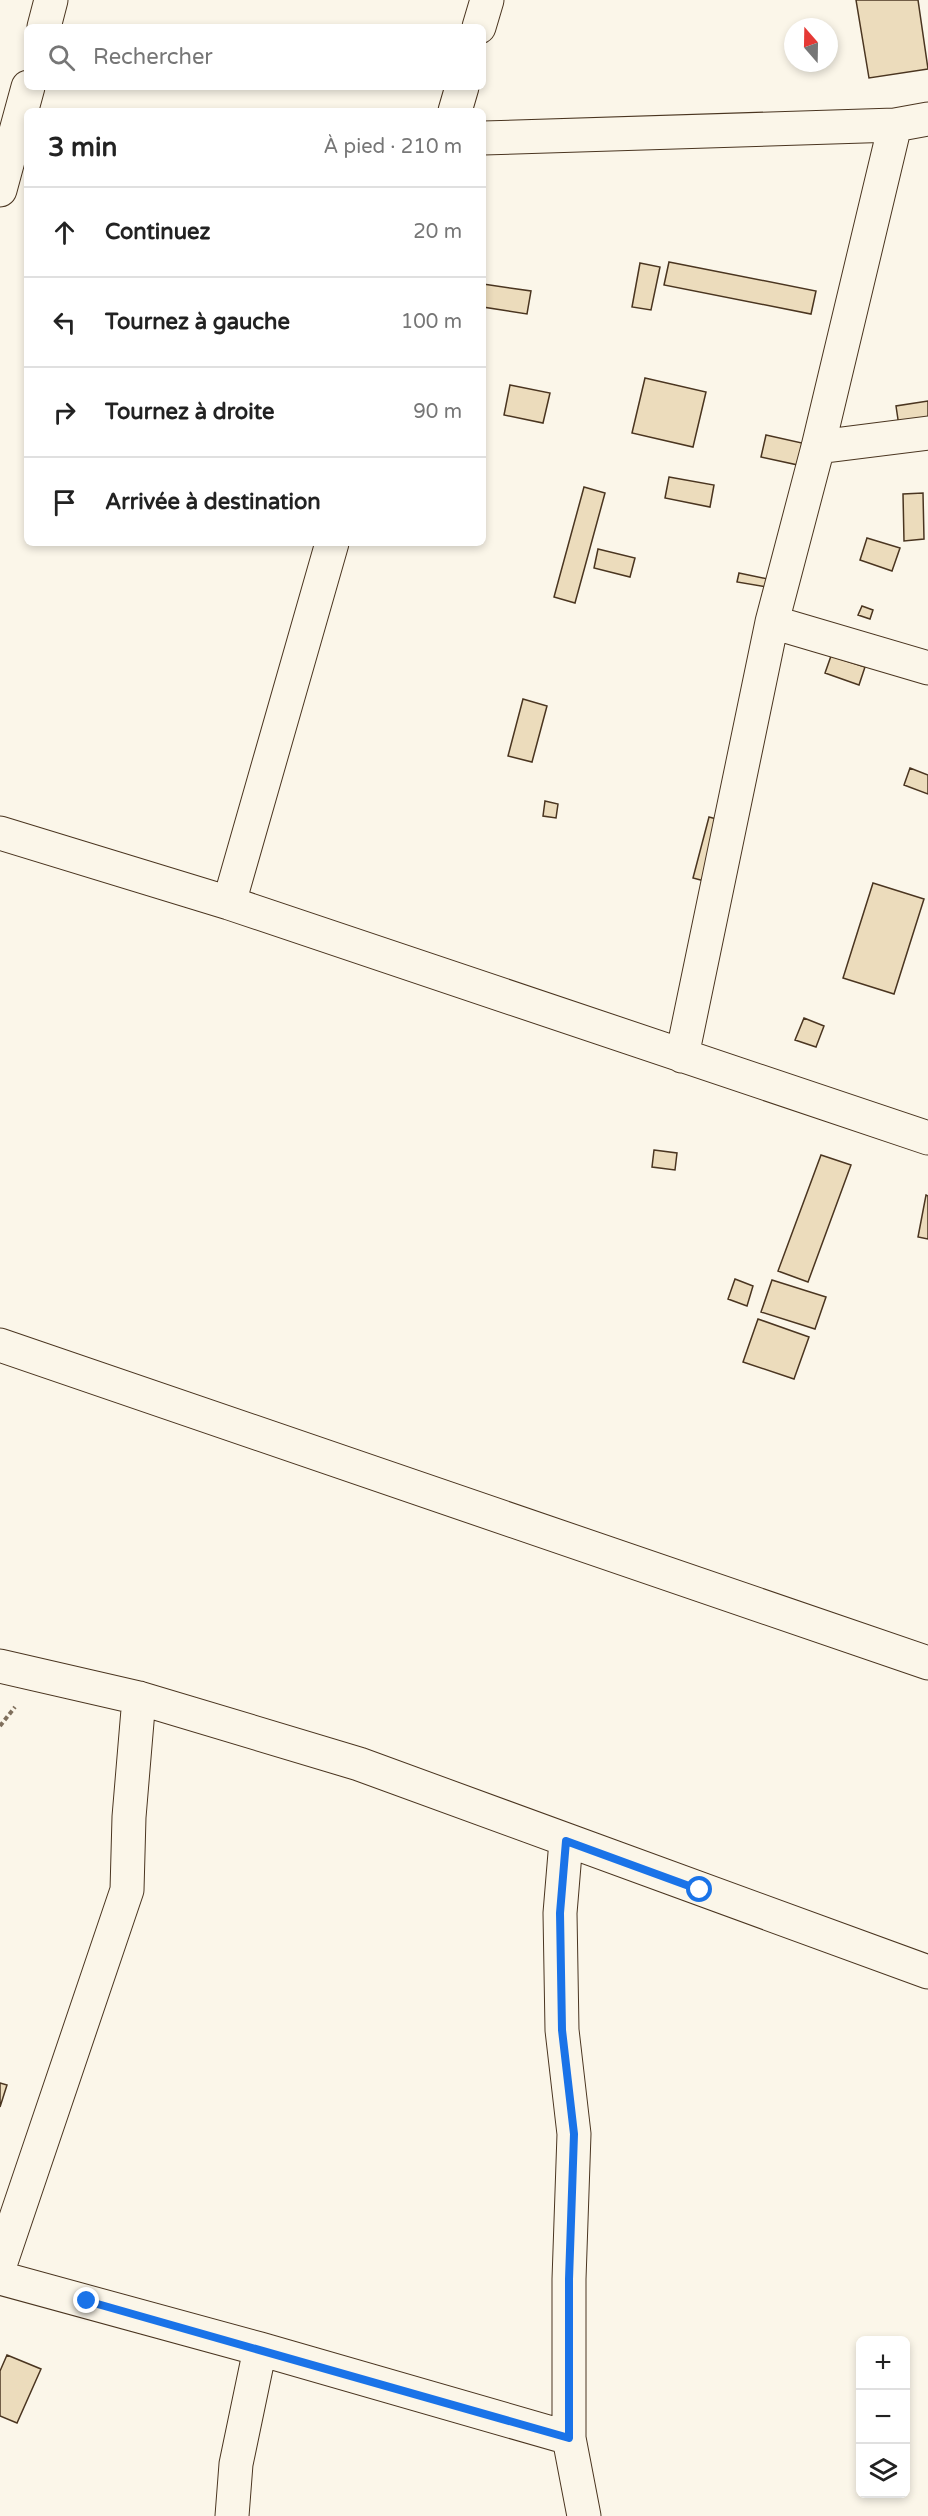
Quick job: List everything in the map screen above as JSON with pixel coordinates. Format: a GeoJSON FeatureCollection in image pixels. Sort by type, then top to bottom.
{"type":"FeatureCollection","features":[{"type":"Feature","properties":{"kind":"street"},"geometry":{"type":"LineString","coordinates":[[45,24],[51,0]]}},
{"type":"Feature","properties":{"kind":"street"},"geometry":{"type":"LineString","coordinates":[[480,24],[487,0]]}},
{"type":"Feature","properties":{"kind":"street"},"geometry":{"type":"LineString","coordinates":[[0,190],[27,90]]}},
{"type":"Feature","properties":{"kind":"street"},"geometry":{"type":"LineString","coordinates":[[456,108],[461,90]]}},
{"type":"Feature","properties":{"kind":"street"},"geometry":{"type":"LineString","coordinates":[[486,138],[895,125],[928,119]]}},
{"type":"Feature","properties":{"kind":"street"},"geometry":{"type":"LineString","coordinates":[[682,1056],[772,622],[818,447],[895,125]]}},
{"type":"Feature","properties":{"kind":"street"},"geometry":{"type":"LineString","coordinates":[[818,447],[928,433]]}},
{"type":"Feature","properties":{"kind":"street"},"geometry":{"type":"LineString","coordinates":[[229,903],[331,546]]}},
{"type":"Feature","properties":{"kind":"street"},"geometry":{"type":"LineString","coordinates":[[772,622],[928,668]]}},
{"type":"Feature","properties":{"kind":"street"},"geometry":{"type":"LineString","coordinates":[[0,833],[229,903],[928,1138]]}},
{"type":"Feature","properties":{"kind":"street"},"geometry":{"type":"LineString","coordinates":[[0,1345],[928,1663]]}},
{"type":"Feature","properties":{"kind":"street"},"geometry":{"type":"LineString","coordinates":[[0,1666],[139,1698],[359,1764],[928,1972]]}},
{"type":"Feature","properties":{"kind":"street"},"geometry":{"type":"LineString","coordinates":[[0,2265],[127,1890],[129,1817],[139,1698]]}},
{"type":"Feature","properties":{"kind":"street"},"geometry":{"type":"LineString","coordinates":[[566,1841],[560,1913],[562,2030],[574,2134],[569,2279],[569,2438],[584,2516]]}},
{"type":"Feature","properties":{"kind":"street"},"geometry":{"type":"LineString","coordinates":[[0,2278],[260,2349],[569,2438]]}},
{"type":"Feature","properties":{"kind":"street"},"geometry":{"type":"LineString","coordinates":[[232,2516],[236,2464],[260,2349]]}},
{"type":"Feature","properties":{"kind":"building"},"geometry":{"type":"Polygon","coordinates":[[[856,0],[918,0],[928,69],[869,78],[856,0]]]}},
{"type":"Feature","properties":{"kind":"building"},"geometry":{"type":"Polygon","coordinates":[[[669,262],[816,291],[811,314],[664,285],[669,262]]]}},
{"type":"Feature","properties":{"kind":"building"},"geometry":{"type":"Polygon","coordinates":[[[640,263],[660,267],[651,310],[632,307],[640,263]]]}},
{"type":"Feature","properties":{"kind":"building"},"geometry":{"type":"Polygon","coordinates":[[[486,284],[531,291],[527,314],[486,307],[486,284]]]}},
{"type":"Feature","properties":{"kind":"building"},"geometry":{"type":"Polygon","coordinates":[[[645,378],[706,392],[693,447],[632,433],[645,378]]]}},
{"type":"Feature","properties":{"kind":"building"},"geometry":{"type":"Polygon","coordinates":[[[510,385],[550,393],[543,423],[504,415],[510,385]]]}},
{"type":"Feature","properties":{"kind":"building"},"geometry":{"type":"Polygon","coordinates":[[[928,401],[928,428],[900,433],[896,406],[928,401]]]}},
{"type":"Feature","properties":{"kind":"building"},"geometry":{"type":"Polygon","coordinates":[[[766,435],[802,443],[798,465],[761,457],[766,435]]]}},
{"type":"Feature","properties":{"kind":"building"},"geometry":{"type":"Polygon","coordinates":[[[669,477],[714,485],[710,507],[665,498],[669,477]]]}},
{"type":"Feature","properties":{"kind":"building"},"geometry":{"type":"Polygon","coordinates":[[[584,487],[605,493],[575,603],[554,597],[584,487]]]}},
{"type":"Feature","properties":{"kind":"building"},"geometry":{"type":"Polygon","coordinates":[[[923,493],[924,539],[904,541],[903,494],[923,493]]]}},
{"type":"Feature","properties":{"kind":"building"},"geometry":{"type":"Polygon","coordinates":[[[867,538],[900,548],[892,571],[860,560],[867,538]]]}},
{"type":"Feature","properties":{"kind":"building"},"geometry":{"type":"Polygon","coordinates":[[[598,549],[635,558],[630,577],[594,568],[598,549]]]}},
{"type":"Feature","properties":{"kind":"building"},"geometry":{"type":"Polygon","coordinates":[[[739,573],[768,579],[767,587],[737,582],[739,573]]]}},
{"type":"Feature","properties":{"kind":"building"},"geometry":{"type":"Polygon","coordinates":[[[862,606],[873,610],[870,619],[858,615],[862,606]]]}},
{"type":"Feature","properties":{"kind":"building"},"geometry":{"type":"Polygon","coordinates":[[[831,656],[865,667],[859,685],[825,673],[831,656]]]}},
{"type":"Feature","properties":{"kind":"building"},"geometry":{"type":"Polygon","coordinates":[[[523,699],[547,706],[532,762],[508,756],[523,699]]]}},
{"type":"Feature","properties":{"kind":"building"},"geometry":{"type":"Polygon","coordinates":[[[910,768],[928,775],[928,794],[904,785],[910,768]]]}},
{"type":"Feature","properties":{"kind":"building"},"geometry":{"type":"Polygon","coordinates":[[[545,801],[558,804],[556,818],[543,816],[545,801]]]}},
{"type":"Feature","properties":{"kind":"building"},"geometry":{"type":"Polygon","coordinates":[[[709,817],[728,822],[712,883],[693,878],[709,817]]]}},
{"type":"Feature","properties":{"kind":"building"},"geometry":{"type":"Polygon","coordinates":[[[873,883],[924,899],[894,994],[843,978],[873,883]]]}},
{"type":"Feature","properties":{"kind":"building"},"geometry":{"type":"Polygon","coordinates":[[[804,1018],[824,1026],[816,1047],[795,1040],[804,1018]]]}},
{"type":"Feature","properties":{"kind":"building"},"geometry":{"type":"Polygon","coordinates":[[[654,1150],[677,1153],[675,1170],[652,1167],[654,1150]]]}},
{"type":"Feature","properties":{"kind":"building"},"geometry":{"type":"Polygon","coordinates":[[[821,1155],[851,1165],[808,1282],[778,1271],[821,1155]]]}},
{"type":"Feature","properties":{"kind":"building"},"geometry":{"type":"Polygon","coordinates":[[[926,1195],[928,1196],[928,1239],[918,1237],[926,1195]]]}},
{"type":"Feature","properties":{"kind":"building"},"geometry":{"type":"Polygon","coordinates":[[[735,1279],[753,1286],[747,1306],[728,1299],[735,1279]]]}},
{"type":"Feature","properties":{"kind":"building"},"geometry":{"type":"Polygon","coordinates":[[[772,1280],[826,1297],[815,1329],[761,1312],[772,1280]]]}},
{"type":"Feature","properties":{"kind":"building"},"geometry":{"type":"Polygon","coordinates":[[[758,1319],[809,1337],[794,1379],[743,1362],[758,1319]]]}},
{"type":"Feature","properties":{"kind":"building"},"geometry":{"type":"Polygon","coordinates":[[[0,2083],[7,2085],[0,2107],[0,2083]]]}},
{"type":"Feature","properties":{"kind":"building"},"geometry":{"type":"Polygon","coordinates":[[[7,2355],[41,2369],[17,2423],[0,2416],[0,2371],[7,2355]]]}},
{"type":"Feature","properties":{"kind":"route"},"geometry":{"type":"LineString","coordinates":[[87,2301],[569,2438],[569,2279],[574,2134],[562,2030],[560,1913],[566,1841],[700,1890]]}}]}
